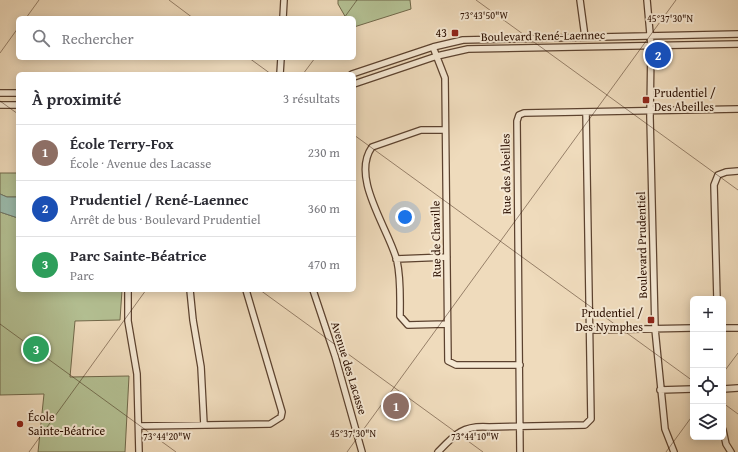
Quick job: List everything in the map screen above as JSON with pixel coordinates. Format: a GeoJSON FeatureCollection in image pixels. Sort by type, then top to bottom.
{"type":"FeatureCollection","features":[{"type":"Feature","properties":{"kind":"street"},"geometry":{"type":"LineString","coordinates":[[283,16],[284,0]]}},
{"type":"Feature","properties":{"kind":"street"},"geometry":{"type":"LineString","coordinates":[[580,0],[585,37]]}},
{"type":"Feature","properties":{"kind":"street","name":"Boulevard Prudentiel"},"geometry":{"type":"LineString","coordinates":[[647,0],[651,45],[650,111],[655,329],[665,429],[674,452]]}},
{"type":"Feature","properties":{"kind":"street","name":"Boulevard René-Laennec"},"geometry":{"type":"LineString","coordinates":[[356,73],[434,47],[463,40],[738,34]]}},
{"type":"Feature","properties":{"kind":"street","name":"Boulevard René-Laennec"},"geometry":{"type":"LineString","coordinates":[[356,83],[437,56],[472,49],[738,44]]}},
{"type":"Feature","properties":{"kind":"street","name":"Rue de Chaville"},"geometry":{"type":"LineString","coordinates":[[434,47],[445,78],[448,360],[456,365],[520,365]]}},
{"type":"Feature","properties":{"kind":"street"},"geometry":{"type":"LineString","coordinates":[[280,72],[281,60]]}},
{"type":"Feature","properties":{"kind":"street"},"geometry":{"type":"LineString","coordinates":[[0,93],[16,93]]}},
{"type":"Feature","properties":{"kind":"street"},"geometry":{"type":"LineString","coordinates":[[0,105],[16,105]]}},
{"type":"Feature","properties":{"kind":"street","name":"Rue des Abeilles"},"geometry":{"type":"LineString","coordinates":[[520,452],[518,115],[524,113],[738,109]]}},
{"type":"Feature","properties":{"kind":"street"},"geometry":{"type":"LineString","coordinates":[[438,452],[453,436],[474,426],[584,425],[591,419],[586,112]]}},
{"type":"Feature","properties":{"kind":"street"},"geometry":{"type":"LineString","coordinates":[[445,130],[421,130],[372,147],[369,152],[366,165],[366,182],[400,273],[400,316],[408,325],[447,324]]}},
{"type":"Feature","properties":{"kind":"street"},"geometry":{"type":"LineString","coordinates":[[717,296],[714,185],[718,175],[726,172],[738,171]]}},
{"type":"Feature","properties":{"kind":"street"},"geometry":{"type":"LineString","coordinates":[[396,259],[447,257]]}},
{"type":"Feature","properties":{"kind":"street"},"geometry":{"type":"LineString","coordinates":[[128,292],[128,320],[137,374],[139,452]]}},
{"type":"Feature","properties":{"kind":"street"},"geometry":{"type":"LineString","coordinates":[[190,292],[193,320],[201,367],[204,425]]}},
{"type":"Feature","properties":{"kind":"street"},"geometry":{"type":"LineString","coordinates":[[139,426],[270,424],[281,417],[282,412],[247,292]]}},
{"type":"Feature","properties":{"kind":"street","name":"Avenue des Lacasse"},"geometry":{"type":"LineString","coordinates":[[314,292],[335,356],[362,452]]}},
{"type":"Feature","properties":{"kind":"street"},"geometry":{"type":"LineString","coordinates":[[590,330],[690,328]]}},
{"type":"Feature","properties":{"kind":"street"},"geometry":{"type":"LineString","coordinates":[[726,328],[738,328]]}},
{"type":"Feature","properties":{"kind":"street"},"geometry":{"type":"LineString","coordinates":[[726,389],[738,388]]}},
{"type":"Feature","properties":{"kind":"street"},"geometry":{"type":"LineString","coordinates":[[660,390],[690,389]]}},
{"type":"Feature","properties":{"kind":"street"},"geometry":{"type":"LineString","coordinates":[[725,440],[726,444],[732,452]]}},
{"type":"Feature","properties":{"kind":"green space"},"geometry":{"type":"Polygon","coordinates":[[[338,0],[410,0],[411,9],[356,26],[356,16],[345,16],[338,4],[338,0]]]}},
{"type":"Feature","properties":{"kind":"green space"},"geometry":{"type":"Polygon","coordinates":[[[0,173],[16,173],[16,197],[7,197],[0,194],[0,173]]]}},
{"type":"Feature","properties":{"kind":"green space"},"geometry":{"type":"Polygon","coordinates":[[[0,212],[16,217],[16,292],[122,292],[120,320],[75,321],[70,377],[129,376],[125,452],[38,452],[44,394],[0,395],[0,212]]]}},
{"type":"Feature","properties":{"kind":"shaded area"},"geometry":{"type":"Polygon","coordinates":[[[0,194],[7,197],[16,197],[16,217],[0,212],[0,194]]]}},
{"type":"Feature","properties":{"kind":"place","name":"43"},"geometry":{"type":"Point","coordinates":[455,33]}},
{"type":"Feature","properties":{"kind":"place","name":"Prudentiel / René-Laennec"},"geometry":{"type":"Point","coordinates":[658,55]}},
{"type":"Feature","properties":{"kind":"place","name":"Prudentiel / Des Abeilles"},"geometry":{"type":"Point","coordinates":[646,100]}},
{"type":"Feature","properties":{"kind":"place","name":"Prudentiel / Des Nymphes"},"geometry":{"type":"Point","coordinates":[651,320]}},
{"type":"Feature","properties":{"kind":"place","name":"Parc Sainte-Béatrice"},"geometry":{"type":"Point","coordinates":[36,349]}},
{"type":"Feature","properties":{"kind":"place","name":"École Terry-Fox"},"geometry":{"type":"Point","coordinates":[396,406]}},
{"type":"Feature","properties":{"kind":"place","name":"École Sainte-Béatrice"},"geometry":{"type":"Point","coordinates":[20,424]}}]}
